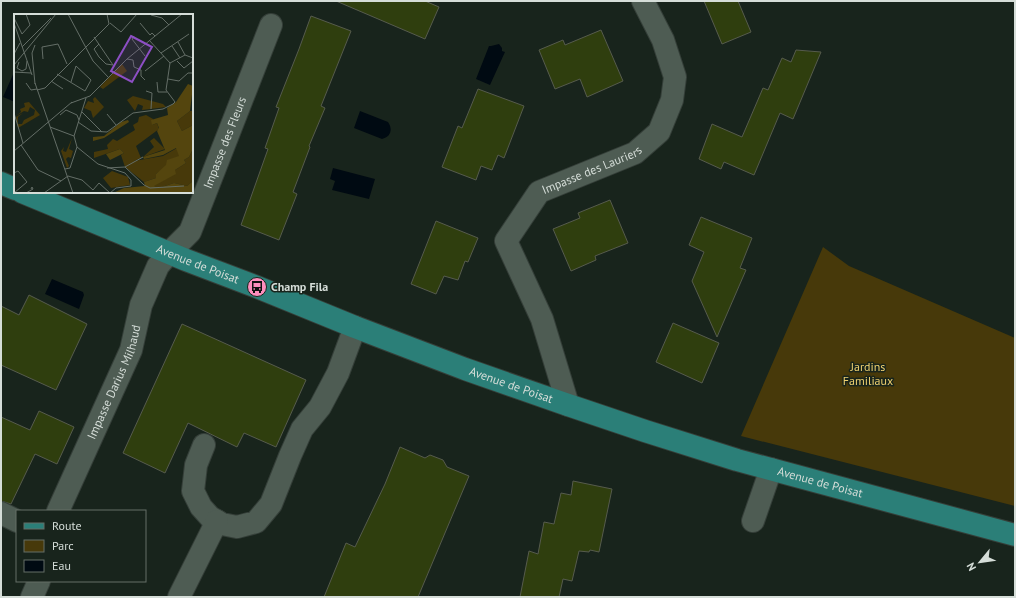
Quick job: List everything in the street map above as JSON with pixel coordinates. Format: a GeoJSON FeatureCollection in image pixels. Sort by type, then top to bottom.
{"type":"FeatureCollection","features":[{"type":"Feature","properties":{"kind":"main road"},"geometry":{"type":"LineString","coordinates":[[1,183],[14,189]]}},
{"type":"Feature","properties":{"kind":"main road","name":"Avenue de Poisat"},"geometry":{"type":"LineString","coordinates":[[24,193],[169,253],[355,327],[465,369],[568,405],[737,460],[1015,535]]}},
{"type":"Feature","properties":{"kind":"street","name":"Impasse des Lauriers"},"geometry":{"type":"LineString","coordinates":[[568,405],[542,319],[506,241],[539,192],[635,153],[659,132],[672,100],[675,77],[663,40],[643,1]]}},
{"type":"Feature","properties":{"kind":"street","name":"Impasse des Fleurs"},"geometry":{"type":"LineString","coordinates":[[169,253],[190,232],[271,25]]}},
{"type":"Feature","properties":{"kind":"street","name":"Impasse Darius Milhaud"},"geometry":{"type":"LineString","coordinates":[[58,510],[131,350],[141,305],[158,266],[169,253]]}},
{"type":"Feature","properties":{"kind":"street"},"geometry":{"type":"LineString","coordinates":[[204,445],[196,465],[193,491],[201,507],[210,517],[222,524],[237,527],[256,522],[271,504],[302,429],[320,407],[338,373],[355,327]]}},
{"type":"Feature","properties":{"kind":"street"},"geometry":{"type":"LineString","coordinates":[[753,521],[771,469]]}},
{"type":"Feature","properties":{"kind":"street"},"geometry":{"type":"LineString","coordinates":[[1,513],[16,520]]}},
{"type":"Feature","properties":{"kind":"street"},"geometry":{"type":"LineString","coordinates":[[179,597],[217,521]]}},
{"type":"Feature","properties":{"kind":"street"},"geometry":{"type":"LineString","coordinates":[[32,597],[39,582]]}},
{"type":"Feature","properties":{"kind":"green space","name":"Jardins Familiaux"},"geometry":{"type":"Polygon","coordinates":[[[823,247],[849,266],[1015,338],[1015,506],[741,436],[823,247]]]}},
{"type":"Feature","properties":{"kind":"water"},"geometry":{"type":"Polygon","coordinates":[[[499,44],[502,51],[505,52],[490,85],[476,79],[489,46],[499,44]]]}},
{"type":"Feature","properties":{"kind":"water"},"geometry":{"type":"Polygon","coordinates":[[[14,72],[14,102],[3,97],[14,72]]]}},
{"type":"Feature","properties":{"kind":"water"},"geometry":{"type":"Polygon","coordinates":[[[360,111],[388,122],[391,130],[389,135],[382,139],[354,128],[360,111]]]}},
{"type":"Feature","properties":{"kind":"water"},"geometry":{"type":"Polygon","coordinates":[[[333,168],[375,179],[369,199],[332,190],[335,181],[330,179],[333,168]]]}},
{"type":"Feature","properties":{"kind":"water"},"geometry":{"type":"Polygon","coordinates":[[[52,279],[83,292],[84,295],[79,309],[45,294],[52,279]]]}},
{"type":"Feature","properties":{"kind":"building"},"geometry":{"type":"Polygon","coordinates":[[[336,1],[425,1],[439,7],[425,39],[336,1]]]}},
{"type":"Feature","properties":{"kind":"building"},"geometry":{"type":"Polygon","coordinates":[[[704,1],[738,1],[751,32],[722,44],[704,1]]]}},
{"type":"Feature","properties":{"kind":"building"},"geometry":{"type":"Polygon","coordinates":[[[311,16],[351,31],[321,106],[325,108],[309,146],[310,147],[293,192],[297,194],[279,240],[241,225],[268,149],[265,148],[279,108],[276,107],[311,16]]]}},
{"type":"Feature","properties":{"kind":"building"},"geometry":{"type":"Polygon","coordinates":[[[601,30],[623,81],[587,97],[580,79],[555,89],[539,50],[563,40],[565,45],[601,30]]]}},
{"type":"Feature","properties":{"kind":"building"},"geometry":{"type":"Polygon","coordinates":[[[796,50],[821,52],[793,119],[780,113],[754,175],[724,162],[721,169],[699,159],[712,124],[742,137],[763,88],[768,90],[782,58],[791,62],[796,50]]]}},
{"type":"Feature","properties":{"kind":"building"},"geometry":{"type":"Polygon","coordinates":[[[478,89],[524,106],[504,158],[498,155],[492,170],[481,166],[476,180],[442,167],[458,126],[462,128],[478,89]]]}},
{"type":"Feature","properties":{"kind":"building"},"geometry":{"type":"Polygon","coordinates":[[[610,200],[628,243],[595,256],[596,260],[571,271],[553,229],[580,218],[578,213],[610,200]]]}},
{"type":"Feature","properties":{"kind":"building"},"geometry":{"type":"Polygon","coordinates":[[[701,217],[752,238],[740,268],[746,270],[717,337],[692,281],[704,252],[689,245],[701,217]]]}},
{"type":"Feature","properties":{"kind":"building"},"geometry":{"type":"Polygon","coordinates":[[[436,221],[478,238],[468,262],[465,261],[458,280],[444,276],[436,294],[411,284],[436,221]]]}},
{"type":"Feature","properties":{"kind":"building"},"geometry":{"type":"Polygon","coordinates":[[[29,295],[87,324],[56,390],[1,365],[1,306],[19,315],[29,295]]]}},
{"type":"Feature","properties":{"kind":"building"},"geometry":{"type":"Polygon","coordinates":[[[673,323],[719,343],[702,383],[656,362],[673,323]]]}},
{"type":"Feature","properties":{"kind":"building"},"geometry":{"type":"Polygon","coordinates":[[[182,324],[306,380],[276,447],[244,433],[237,447],[188,423],[165,473],[123,453],[182,324]]]}},
{"type":"Feature","properties":{"kind":"building"},"geometry":{"type":"Polygon","coordinates":[[[39,411],[74,427],[57,464],[35,454],[11,504],[1,501],[1,417],[30,430],[39,411]]]}},
{"type":"Feature","properties":{"kind":"building"},"geometry":{"type":"Polygon","coordinates":[[[400,447],[425,458],[430,455],[443,460],[447,467],[469,476],[418,597],[324,597],[346,543],[355,547],[385,484],[400,447]]]}},
{"type":"Feature","properties":{"kind":"building"},"geometry":{"type":"Polygon","coordinates":[[[573,481],[612,489],[599,552],[590,550],[589,552],[579,551],[572,581],[563,579],[559,597],[520,597],[529,551],[538,554],[544,522],[554,524],[561,493],[571,495],[573,481]]]}},
{"type":"Feature","properties":{"kind":"place","name":"Champ Fila"},"geometry":{"type":"Point","coordinates":[257,287]}}]}
